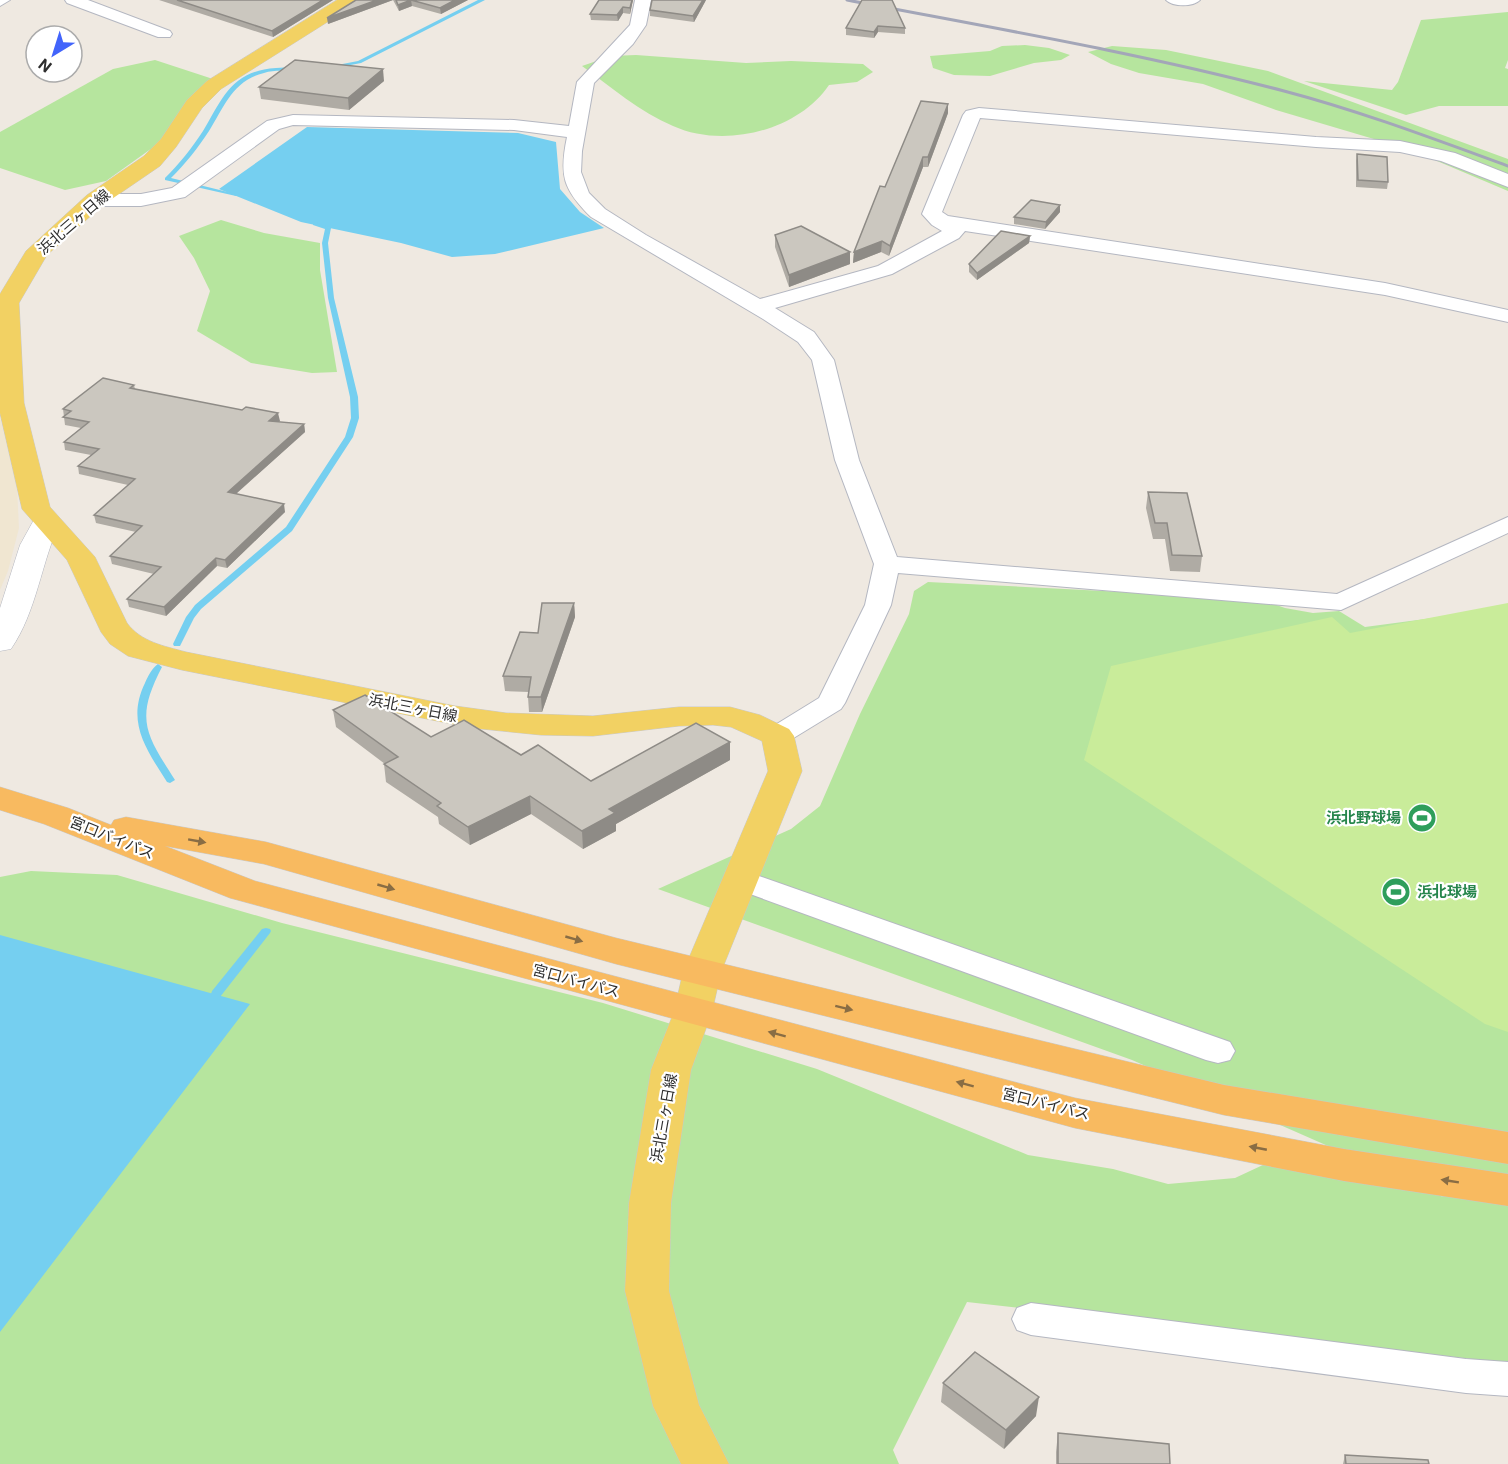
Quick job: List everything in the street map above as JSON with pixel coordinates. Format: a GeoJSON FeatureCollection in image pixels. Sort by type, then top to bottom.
{"type":"FeatureCollection","features":[{"type":"Feature","properties":{"kind":"highway"},"geometry":{"type":"LineString","coordinates":[[0,798],[56,816]]}},
{"type":"Feature","properties":{"kind":"highway","name":"宮口バイパス"},"geometry":{"type":"LineString","coordinates":[[56,816],[266,853],[616,951],[1224,1100],[1508,1148]]}},
{"type":"Feature","properties":{"kind":"highway","name":"宮口バイパス"},"geometry":{"type":"LineString","coordinates":[[56,816],[243,890],[1075,1113],[1344,1165],[1508,1190]]}},
{"type":"Feature","properties":{"kind":"main road","name":"浜北三ヶ日線"},"geometry":{"type":"LineString","coordinates":[[350,0],[214,85],[194,104],[170,143],[152,161],[95,200],[38,251],[8,303],[11,403],[36,509],[80,557],[112,625],[121,637],[139,649],[153,654],[498,723],[595,726],[701,716],[731,718],[753,723],[777,736],[785,771],[702,972],[693,1012],[672,1070],[650,1203],[647,1291],[676,1406],[705,1464]]}},
{"type":"Feature","properties":{"kind":"main road"},"geometry":{"type":"LineString","coordinates":[[0,642],[20,598],[35,545],[46,522]]}},
{"type":"Feature","properties":{"kind":"street"},"geometry":{"type":"LineString","coordinates":[[73,0],[164,34]]}},
{"type":"Feature","properties":{"kind":"street"},"geometry":{"type":"LineString","coordinates":[[643,0],[638,25],[627,40],[600,64],[586,82],[578,134],[573,150],[572,172],[580,195],[592,207],[639,239],[758,306],[806,337],[823,360],[847,460],[887,564],[878,605],[831,703],[777,736]]}},
{"type":"Feature","properties":{"kind":"street"},"geometry":{"type":"LineString","coordinates":[[1173,0],[1192,0]]}},
{"type":"Feature","properties":{"kind":"street"},"geometry":{"type":"LineString","coordinates":[[758,306],[885,270],[955,231],[932,214],[972,115],[979,113],[1316,142],[1351,142],[1426,151],[1449,157],[1508,181]]}},
{"type":"Feature","properties":{"kind":"street"},"geometry":{"type":"LineString","coordinates":[[95,200],[141,200],[166,197],[191,184],[273,125],[293,120],[514,125],[578,134]]}},
{"type":"Feature","properties":{"kind":"street"},"geometry":{"type":"LineString","coordinates":[[939,221],[1385,289],[1508,316]]}},
{"type":"Feature","properties":{"kind":"street"},"geometry":{"type":"LineString","coordinates":[[887,564],[1341,602],[1508,524]]}},
{"type":"Feature","properties":{"kind":"street"},"geometry":{"type":"LineString","coordinates":[[740,879],[1218,1051]]}},
{"type":"Feature","properties":{"kind":"street"},"geometry":{"type":"LineString","coordinates":[[1031,1319],[1466,1376],[1508,1379]]}},
{"type":"Feature","properties":{"kind":"shaded area"},"geometry":{"type":"Polygon","coordinates":[[[0,417],[17,487],[19,528],[8,571],[0,590],[0,417]]]}},
{"type":"Feature","properties":{"kind":"green space"},"geometry":{"type":"Polygon","coordinates":[[[1508,12],[1508,60],[1505,68],[1508,69],[1508,106],[1439,106],[1406,115],[1304,81],[1392,90],[1398,82],[1421,20],[1508,12]]]}},
{"type":"Feature","properties":{"kind":"green space"},"geometry":{"type":"Polygon","coordinates":[[[1025,45],[1049,48],[1070,55],[1061,60],[1034,63],[990,76],[954,75],[933,68],[930,56],[990,51],[1002,46],[1025,45]]]}},
{"type":"Feature","properties":{"kind":"green space"},"geometry":{"type":"Polygon","coordinates":[[[1112,46],[1166,50],[1268,71],[1508,159],[1508,191],[1411,150],[1276,110],[1203,84],[1139,73],[1111,64],[1088,52],[1112,46]]]}},
{"type":"Feature","properties":{"kind":"green space"},"geometry":{"type":"Polygon","coordinates":[[[636,55],[746,63],[791,61],[863,64],[873,72],[857,82],[829,85],[799,114],[779,124],[737,135],[715,136],[693,133],[649,114],[582,66],[611,56],[636,55]]]}},
{"type":"Feature","properties":{"kind":"green space"},"geometry":{"type":"Polygon","coordinates":[[[155,60],[213,79],[176,131],[106,181],[65,190],[0,168],[0,132],[113,69],[155,60]]]}},
{"type":"Feature","properties":{"kind":"green space"},"geometry":{"type":"Polygon","coordinates":[[[221,220],[264,233],[320,243],[320,270],[337,372],[312,373],[251,363],[197,331],[210,291],[194,258],[179,236],[221,220]]]}},
{"type":"Feature","properties":{"kind":"green space"},"geometry":{"type":"Polygon","coordinates":[[[928,582],[1259,599],[1285,608],[1313,613],[1339,611],[1365,627],[1508,608],[1508,1363],[967,1302],[893,1450],[899,1464],[0,1464],[0,877],[31,871],[117,875],[282,923],[603,1003],[817,1069],[1028,1155],[1113,1169],[1168,1184],[1235,1178],[1293,1151],[1444,1197],[1132,1060],[658,889],[791,829],[820,806],[860,714],[909,614],[914,591],[928,582]]]}},
{"type":"Feature","properties":{"kind":"green space","name":"浜北球場"},"geometry":{"type":"Polygon","coordinates":[[[1508,603],[1508,1032],[1485,1024],[1084,760],[1111,666],[1332,617],[1350,633],[1508,603]]]}},
{"type":"Feature","properties":{"kind":"water"},"geometry":{"type":"Polygon","coordinates":[[[307,127],[518,133],[556,142],[560,189],[580,212],[604,228],[495,254],[452,257],[401,243],[301,222],[219,189],[307,127]]]}},
{"type":"Feature","properties":{"kind":"water"},"geometry":{"type":"Polygon","coordinates":[[[0,935],[250,1004],[0,1332],[0,935]]]}},
{"type":"Feature","properties":{"kind":"building"},"geometry":{"type":"Polygon","coordinates":[[[177,0],[323,0],[272,31],[177,0]]]}},
{"type":"Feature","properties":{"kind":"building"},"geometry":{"type":"Polygon","coordinates":[[[356,0],[377,0],[327,18],[356,0]]]}},
{"type":"Feature","properties":{"kind":"building"},"geometry":{"type":"Polygon","coordinates":[[[396,0],[411,0],[398,5],[396,0]]]}},
{"type":"Feature","properties":{"kind":"building"},"geometry":{"type":"Polygon","coordinates":[[[411,0],[455,0],[440,8],[411,0]]]}},
{"type":"Feature","properties":{"kind":"building"},"geometry":{"type":"Polygon","coordinates":[[[599,0],[632,0],[630,8],[623,7],[617,15],[590,14],[599,0]]]}},
{"type":"Feature","properties":{"kind":"building"},"geometry":{"type":"Polygon","coordinates":[[[652,0],[703,0],[693,16],[650,10],[652,0]]]}},
{"type":"Feature","properties":{"kind":"building"},"geometry":{"type":"Polygon","coordinates":[[[862,0],[892,0],[905,28],[878,26],[874,32],[846,28],[862,0]]]}},
{"type":"Feature","properties":{"kind":"building"},"geometry":{"type":"Polygon","coordinates":[[[295,60],[383,69],[348,98],[259,87],[295,60]]]}},
{"type":"Feature","properties":{"kind":"building"},"geometry":{"type":"Polygon","coordinates":[[[921,101],[948,104],[928,157],[923,157],[890,246],[882,241],[854,252],[880,186],[885,187],[921,101]]]}},
{"type":"Feature","properties":{"kind":"building"},"geometry":{"type":"Polygon","coordinates":[[[1357,154],[1387,157],[1388,182],[1358,180],[1357,154]]]}},
{"type":"Feature","properties":{"kind":"building"},"geometry":{"type":"Polygon","coordinates":[[[1031,200],[1060,205],[1046,222],[1014,217],[1031,200]]]}},
{"type":"Feature","properties":{"kind":"building"},"geometry":{"type":"Polygon","coordinates":[[[801,226],[850,252],[789,275],[775,235],[801,226]]]}},
{"type":"Feature","properties":{"kind":"building"},"geometry":{"type":"Polygon","coordinates":[[[1001,231],[1030,236],[977,273],[969,264],[1001,231]]]}},
{"type":"Feature","properties":{"kind":"building"},"geometry":{"type":"Polygon","coordinates":[[[103,378],[134,385],[130,388],[242,410],[246,407],[278,413],[269,421],[304,424],[228,492],[284,504],[225,560],[216,558],[164,607],[127,599],[161,567],[110,556],[142,526],[94,515],[135,479],[78,466],[99,449],[64,442],[89,422],[63,417],[71,411],[63,409],[103,378]]]}},
{"type":"Feature","properties":{"kind":"building"},"geometry":{"type":"Polygon","coordinates":[[[1148,492],[1187,493],[1202,556],[1172,555],[1167,523],[1155,523],[1148,492]]]}},
{"type":"Feature","properties":{"kind":"building"},"geometry":{"type":"Polygon","coordinates":[[[542,603],[574,603],[541,697],[528,697],[531,677],[503,676],[520,632],[538,633],[542,603]]]}},
{"type":"Feature","properties":{"kind":"building"},"geometry":{"type":"Polygon","coordinates":[[[365,695],[431,737],[464,720],[521,755],[538,745],[591,781],[696,723],[730,742],[609,809],[615,813],[582,831],[530,796],[468,827],[437,806],[441,803],[384,764],[398,757],[333,710],[365,695]]]}},
{"type":"Feature","properties":{"kind":"building"},"geometry":{"type":"Polygon","coordinates":[[[975,1352],[1039,1397],[1006,1430],[943,1383],[975,1352]]]}},
{"type":"Feature","properties":{"kind":"building"},"geometry":{"type":"Polygon","coordinates":[[[1058,1433],[1169,1444],[1170,1464],[1058,1464],[1058,1433]]]}},
{"type":"Feature","properties":{"kind":"building"},"geometry":{"type":"Polygon","coordinates":[[[1345,1455],[1428,1460],[1429,1464],[1346,1464],[1345,1455]]]}},
{"type":"Feature","properties":{"kind":"waterway"},"geometry":{"type":"LineString","coordinates":[[330,67],[359,62],[482,0]]}},
{"type":"Feature","properties":{"kind":"waterway"},"geometry":{"type":"LineString","coordinates":[[234,195],[167,179],[192,150],[226,96],[239,82],[264,71],[292,69]]}},
{"type":"Feature","properties":{"kind":"waterway"},"geometry":{"type":"LineString","coordinates":[[177,644],[190,617],[198,607],[289,529],[349,437],[355,418],[354,397],[331,298],[325,243],[328,228],[315,224]]}},
{"type":"Feature","properties":{"kind":"waterway"},"geometry":{"type":"LineString","coordinates":[[158,667],[143,699],[142,725],[152,750],[170,780]]}},
{"type":"Feature","properties":{"kind":"waterway"},"geometry":{"type":"LineString","coordinates":[[216,994],[266,931]]}},
{"type":"Feature","properties":{"kind":"railway"},"geometry":{"type":"LineString","coordinates":[[847,0],[1066,42],[1230,77],[1341,107],[1508,166]]}},
{"type":"Feature","properties":{"kind":"place","name":"浜北野球場"},"geometry":{"type":"Point","coordinates":[1422,818]}},
{"type":"Feature","properties":{"kind":"place","name":"浜北球場"},"geometry":{"type":"Point","coordinates":[1396,892]}}]}
